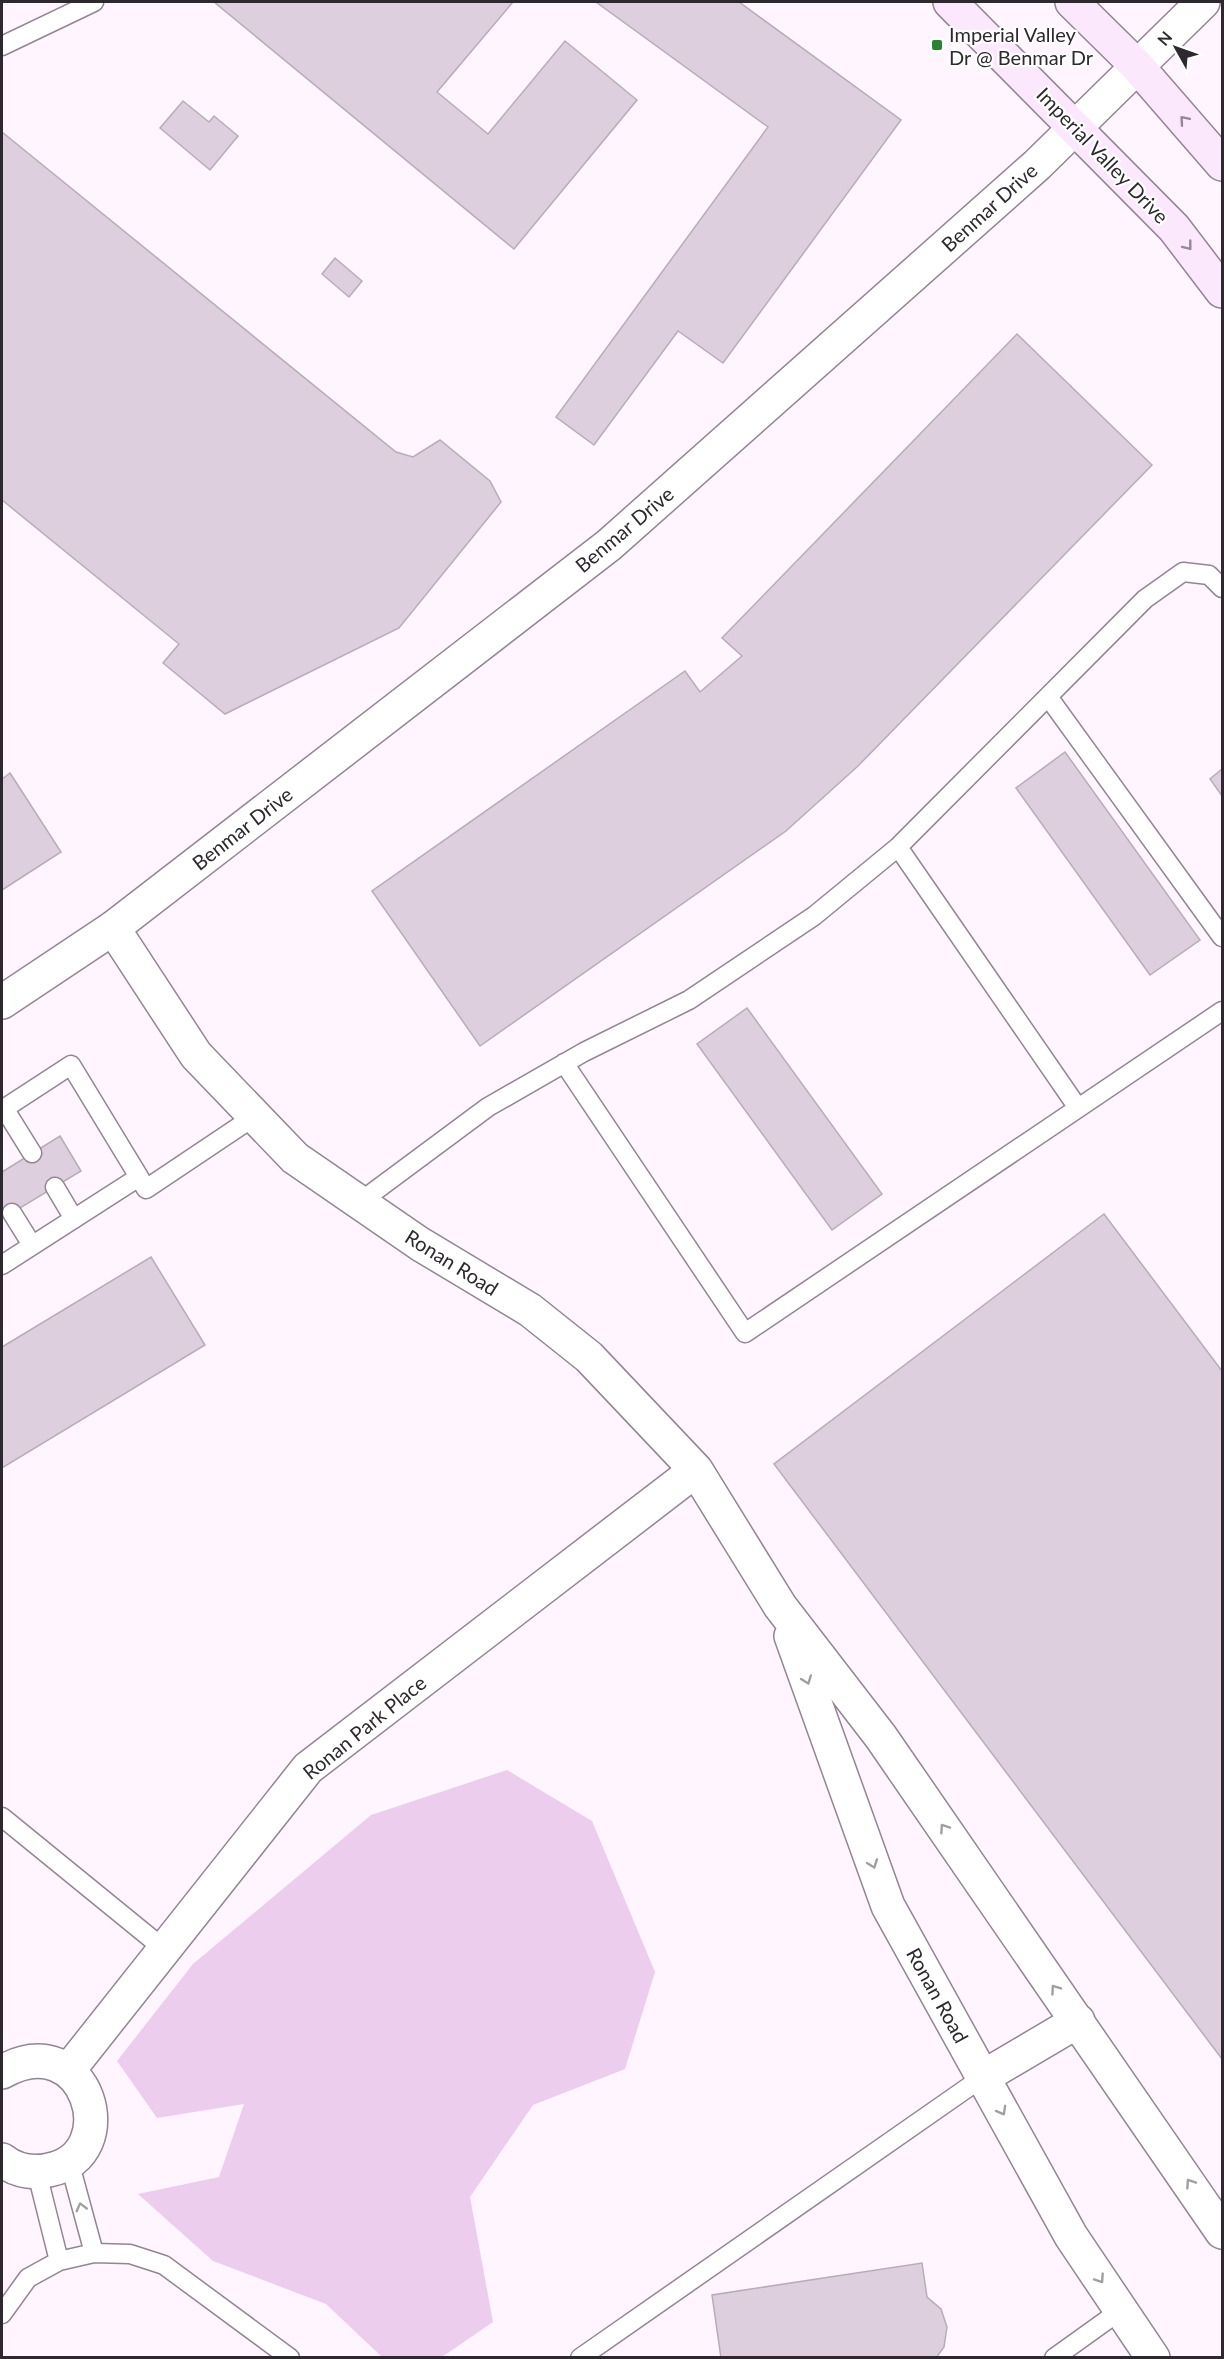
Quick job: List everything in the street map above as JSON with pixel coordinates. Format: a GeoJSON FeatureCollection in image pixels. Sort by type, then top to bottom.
{"type":"FeatureCollection","features":[{"type":"Feature","properties":{"kind":"main road","name":"Imperial Valley Drive"},"geometry":{"type":"LineString","coordinates":[[950,2],[1174,228],[1222,291]]}},
{"type":"Feature","properties":{"kind":"main road"},"geometry":{"type":"LineString","coordinates":[[1072,2],[1137,66],[1222,164]]}},
{"type":"Feature","properties":{"kind":"street","name":"Benmar Drive"},"geometry":{"type":"LineString","coordinates":[[2,1002],[113,928],[609,545],[1028,172],[1203,2]]}},
{"type":"Feature","properties":{"kind":"street","name":"Ronan Road"},"geometry":{"type":"LineString","coordinates":[[113,928],[196,1055],[295,1158],[420,1244],[530,1310],[589,1357],[696,1470],[780,1606],[881,1737],[1222,2232]]}},
{"type":"Feature","properties":{"kind":"street","name":"Ronan Park Place"},"geometry":{"type":"LineString","coordinates":[[68,2071],[308,1768],[696,1470]]}},
{"type":"Feature","properties":{"kind":"street","name":"Ronan Road"},"geometry":{"type":"LineString","coordinates":[[780,1606],[888,1906],[1071,2236],[1153,2358]]}},
{"type":"Feature","properties":{"kind":"street"},"geometry":{"type":"LineString","coordinates":[[983,2077],[1078,2022]]}},
{"type":"Feature","properties":{"kind":"street"},"geometry":{"type":"LineString","coordinates":[[2,2072],[18,2064],[35,2061],[52,2063],[68,2071],[80,2083],[88,2098],[92,2116],[89,2133],[81,2149],[69,2162],[54,2169],[36,2173],[19,2170],[2,2160]]}},
{"type":"Feature","properties":{"kind":"lane"},"geometry":{"type":"LineString","coordinates":[[2,46],[94,2]]}},
{"type":"Feature","properties":{"kind":"lane"},"geometry":{"type":"LineString","coordinates":[[360,1202],[481,1112],[564,1063],[689,1000],[814,916],[898,848],[1146,599],[1183,572],[1209,575],[1222,588]]}},
{"type":"Feature","properties":{"kind":"lane"},"geometry":{"type":"LineString","coordinates":[[1049,698],[1222,937]]}},
{"type":"Feature","properties":{"kind":"lane"},"geometry":{"type":"LineString","coordinates":[[898,848],[1078,1108]]}},
{"type":"Feature","properties":{"kind":"lane"},"geometry":{"type":"LineString","coordinates":[[564,1063],[745,1333],[1222,1011]]}},
{"type":"Feature","properties":{"kind":"lane"},"geometry":{"type":"LineString","coordinates":[[32,1153],[3,1109],[71,1065],[146,1190],[255,1116]]}},
{"type":"Feature","properties":{"kind":"lane"},"geometry":{"type":"LineString","coordinates":[[2,1265],[139,1178]]}},
{"type":"Feature","properties":{"kind":"lane"},"geometry":{"type":"LineString","coordinates":[[55,1187],[74,1219]]}},
{"type":"Feature","properties":{"kind":"lane"},"geometry":{"type":"LineString","coordinates":[[12,1213],[32,1245]]}},
{"type":"Feature","properties":{"kind":"lane"},"geometry":{"type":"LineString","coordinates":[[2,1817],[164,1949]]}},
{"type":"Feature","properties":{"kind":"lane"},"geometry":{"type":"LineString","coordinates":[[580,2358],[983,2077]]}},
{"type":"Feature","properties":{"kind":"lane"},"geometry":{"type":"LineString","coordinates":[[69,2162],[94,2253]]}},
{"type":"Feature","properties":{"kind":"lane"},"geometry":{"type":"LineString","coordinates":[[36,2173],[59,2261]]}},
{"type":"Feature","properties":{"kind":"lane"},"geometry":{"type":"LineString","coordinates":[[2,2314],[28,2278],[59,2261],[94,2253],[130,2254],[164,2265],[280,2355]]}},
{"type":"Feature","properties":{"kind":"lane"},"geometry":{"type":"LineString","coordinates":[[1054,2358],[1121,2310]]}},
{"type":"Feature","properties":{"kind":"shaded area"},"geometry":{"type":"Polygon","coordinates":[[[507,1770],[592,1821],[655,1972],[625,2069],[533,2105],[470,2197],[493,2322],[442,2357],[382,2357],[326,2304],[213,2261],[138,2194],[219,2177],[244,2104],[157,2118],[117,2061],[193,1964],[371,1815],[507,1770]]]}},
{"type":"Feature","properties":{"kind":"building"},"geometry":{"type":"Polygon","coordinates":[[[214,2],[513,2],[437,92],[488,134],[565,41],[637,100],[514,249],[214,2]]]}},
{"type":"Feature","properties":{"kind":"building"},"geometry":{"type":"Polygon","coordinates":[[[596,2],[739,2],[901,120],[723,363],[678,331],[594,445],[556,417],[768,127],[596,2]]]}},
{"type":"Feature","properties":{"kind":"building"},"geometry":{"type":"Polygon","coordinates":[[[183,101],[209,122],[214,116],[238,136],[210,170],[160,128],[183,101]]]}},
{"type":"Feature","properties":{"kind":"building"},"geometry":{"type":"Polygon","coordinates":[[[2,132],[396,452],[413,457],[440,440],[490,481],[501,502],[399,628],[225,714],[163,663],[179,644],[2,500],[2,132]]]}},
{"type":"Feature","properties":{"kind":"building"},"geometry":{"type":"Polygon","coordinates":[[[335,258],[362,281],[349,297],[322,274],[335,258]]]}},
{"type":"Feature","properties":{"kind":"building"},"geometry":{"type":"Polygon","coordinates":[[[1017,334],[1152,465],[858,766],[786,831],[480,1046],[372,891],[685,671],[700,692],[742,656],[722,638],[1017,334]]]}},
{"type":"Feature","properties":{"kind":"building"},"geometry":{"type":"Polygon","coordinates":[[[1065,752],[1200,940],[1150,975],[1016,788],[1065,752]]]}},
{"type":"Feature","properties":{"kind":"building"},"geometry":{"type":"Polygon","coordinates":[[[1222,769],[1222,796],[1210,779],[1222,769]]]}},
{"type":"Feature","properties":{"kind":"building"},"geometry":{"type":"Polygon","coordinates":[[[10,773],[61,852],[2,890],[2,779],[10,773]]]}},
{"type":"Feature","properties":{"kind":"building"},"geometry":{"type":"Polygon","coordinates":[[[747,1008],[882,1194],[832,1230],[697,1044],[747,1008]]]}},
{"type":"Feature","properties":{"kind":"building"},"geometry":{"type":"Polygon","coordinates":[[[60,1136],[81,1171],[2,1219],[2,1172],[60,1136]]]}},
{"type":"Feature","properties":{"kind":"building"},"geometry":{"type":"Polygon","coordinates":[[[1104,1214],[1222,1371],[1222,2059],[774,1464],[1104,1214]]]}},
{"type":"Feature","properties":{"kind":"building"},"geometry":{"type":"Polygon","coordinates":[[[151,1257],[205,1345],[2,1468],[2,1347],[151,1257]]]}},
{"type":"Feature","properties":{"kind":"building"},"geometry":{"type":"Polygon","coordinates":[[[922,2263],[927,2297],[941,2309],[947,2327],[944,2347],[936,2358],[721,2358],[712,2295],[922,2263]]]}},
{"type":"Feature","properties":{"kind":"place","name":"Imperial Valley Dr @ Benmar Dr"},"geometry":{"type":"Point","coordinates":[937,45]}}]}
